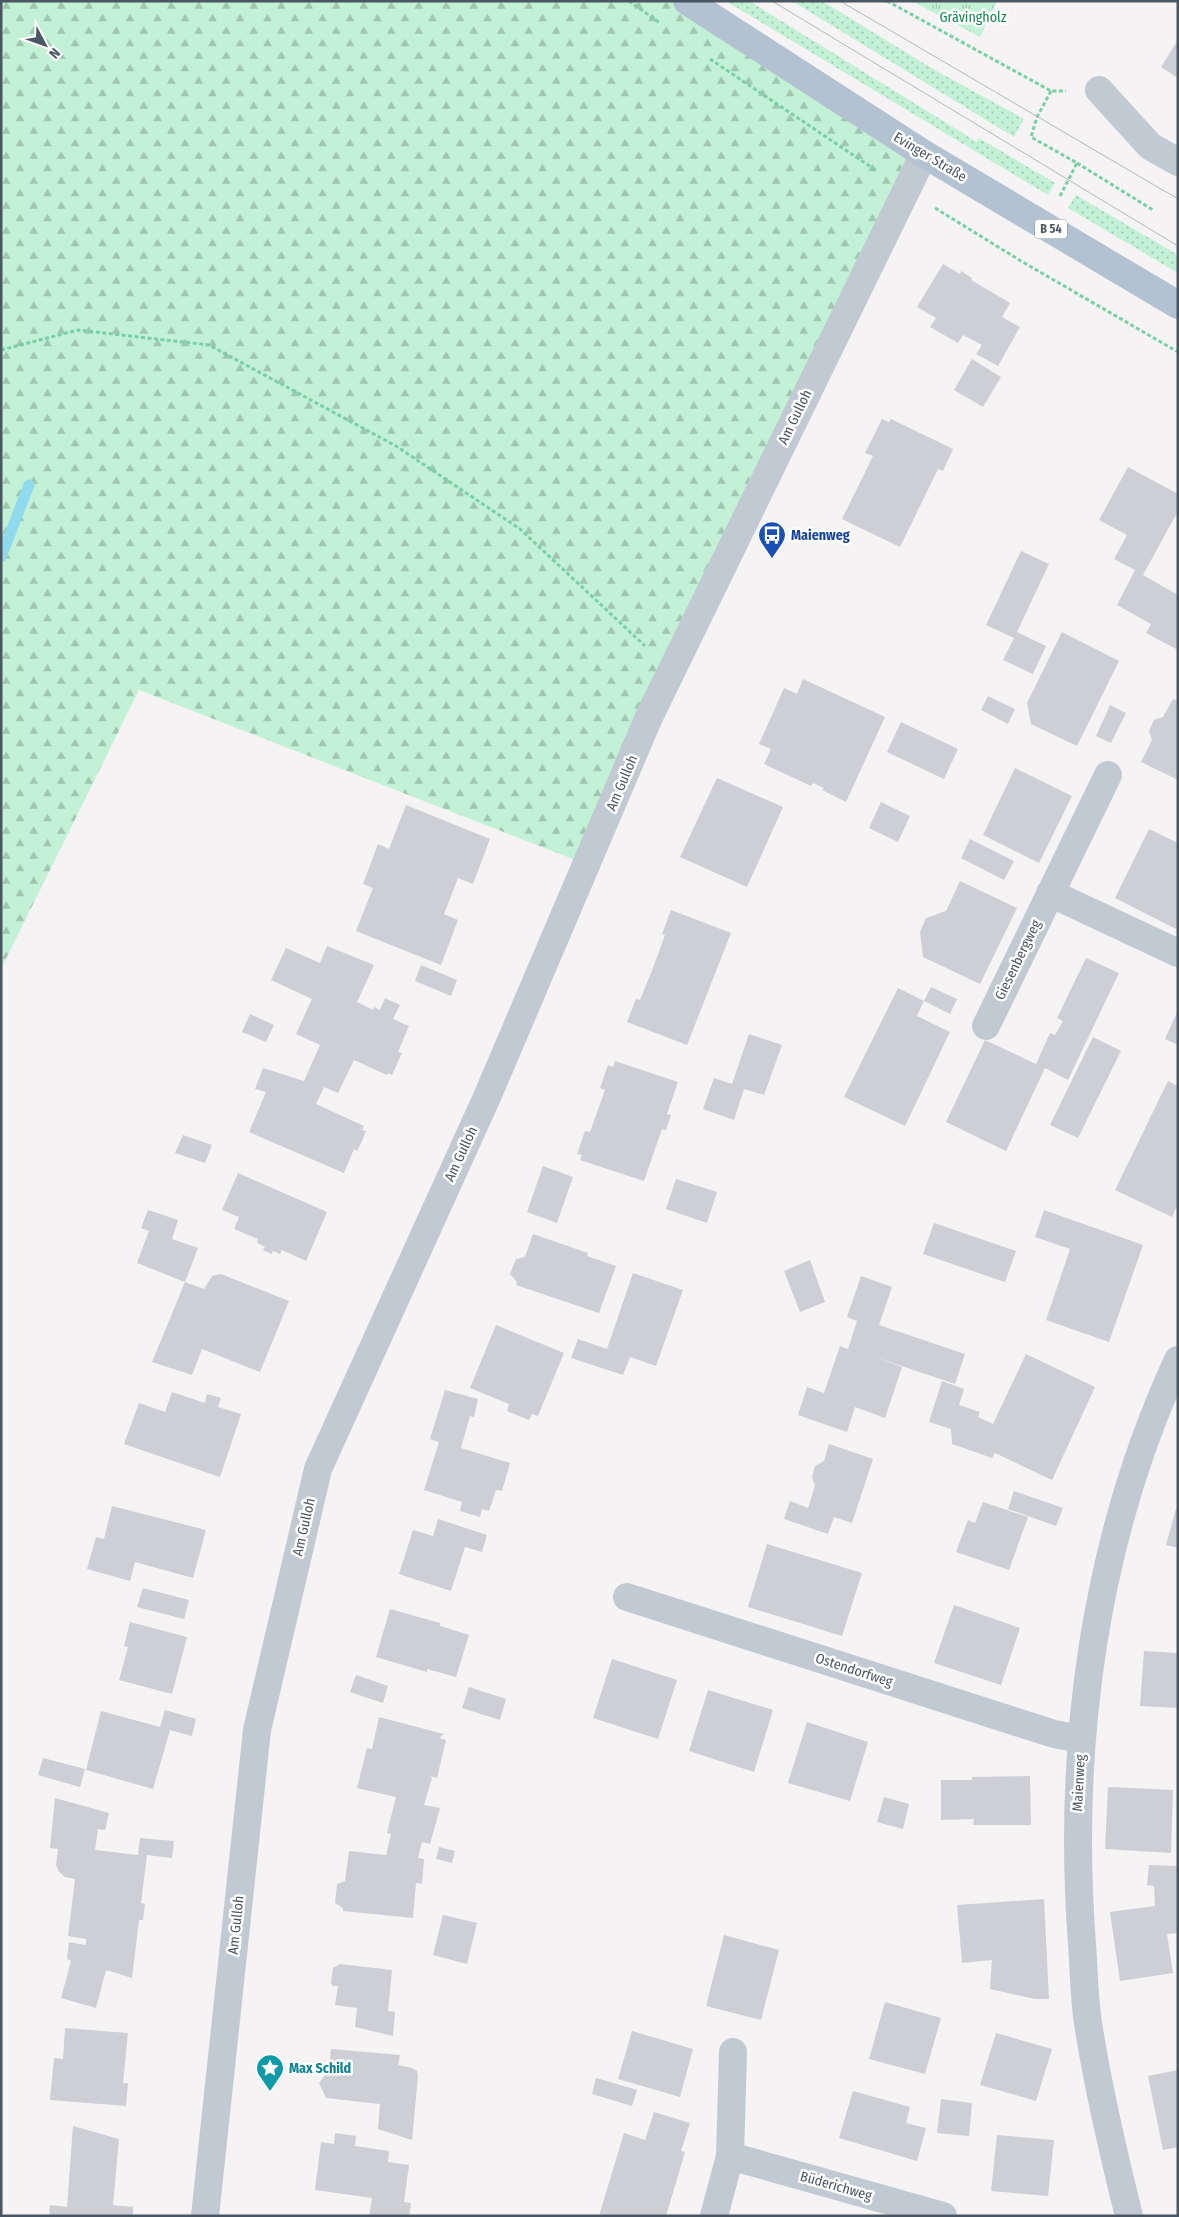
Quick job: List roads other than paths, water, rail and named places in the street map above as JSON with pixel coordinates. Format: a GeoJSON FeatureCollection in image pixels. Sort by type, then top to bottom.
{"type":"FeatureCollection","features":[{"type":"Feature","properties":{"kind":"main road","name":"Evinger Straße"},"geometry":{"type":"LineString","coordinates":[[687,1],[924,154],[1178,305]]}},
{"type":"Feature","properties":{"kind":"street"},"geometry":{"type":"LineString","coordinates":[[1099,90],[1150,146],[1178,162]]}},
{"type":"Feature","properties":{"kind":"street","name":"Am Gulloh"},"geometry":{"type":"LineString","coordinates":[[205,2216],[257,1730],[318,1469],[487,1097],[649,717],[924,154]]}},
{"type":"Feature","properties":{"kind":"street","name":"Giesenbergweg"},"geometry":{"type":"LineString","coordinates":[[986,1026],[1108,775]]}},
{"type":"Feature","properties":{"kind":"street"},"geometry":{"type":"LineString","coordinates":[[1050,894],[1178,953]]}},
{"type":"Feature","properties":{"kind":"street","name":"Maienweg"},"geometry":{"type":"LineString","coordinates":[[1129,2216],[1108,2134],[1088,2020],[1076,1832],[1081,1739],[1097,1619],[1121,1513],[1140,1455],[1178,1360]]}},
{"type":"Feature","properties":{"kind":"street","name":"Ostendorfweg"},"geometry":{"type":"LineString","coordinates":[[627,1597],[1054,1734],[1081,1739]]}},
{"type":"Feature","properties":{"kind":"street"},"geometry":{"type":"LineString","coordinates":[[714,2216],[730,2156],[733,2052]]}},
{"type":"Feature","properties":{"kind":"street","name":"Büderichweg"},"geometry":{"type":"LineString","coordinates":[[730,2156],[943,2216]]}},
{"type":"Feature","properties":{"kind":"waterway"},"geometry":{"type":"LineString","coordinates":[[1,557],[29,485]]}},
{"type":"Feature","properties":{"kind":"tram line"},"geometry":{"type":"LineString","coordinates":[[772,1],[1178,246]]}},
{"type":"Feature","properties":{"kind":"tram line"},"geometry":{"type":"LineString","coordinates":[[840,1],[1178,199]]}},
{"type":"Feature","properties":{"kind":"place","name":"Maienweg"},"geometry":{"type":"Point","coordinates":[772,559]}},
{"type":"Feature","properties":{"kind":"place","name":"Max Schild"},"geometry":{"type":"Point","coordinates":[270,2092]}},
{"type":"Feature","properties":{"kind":"park label","name":"Grävingholz"},"geometry":{"type":"Point","coordinates":[973,17]}}]}
